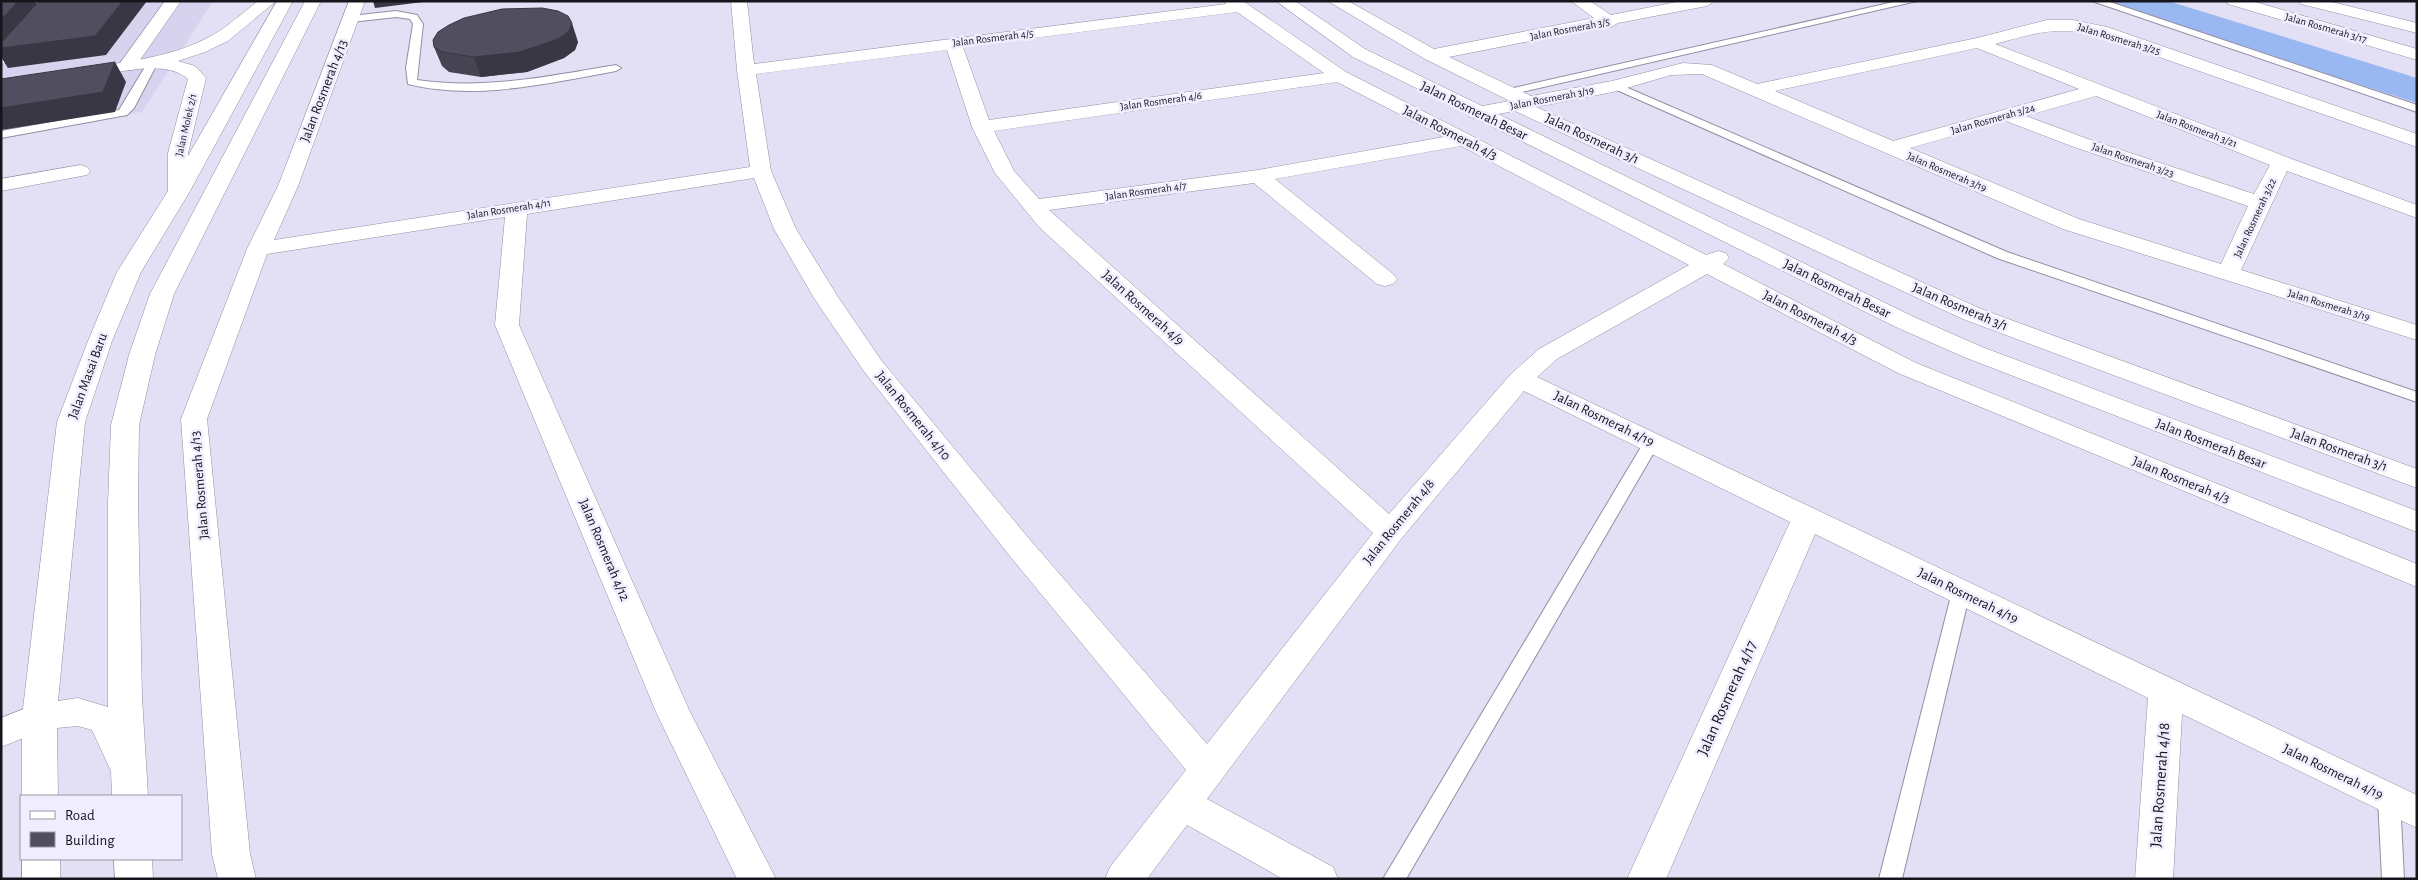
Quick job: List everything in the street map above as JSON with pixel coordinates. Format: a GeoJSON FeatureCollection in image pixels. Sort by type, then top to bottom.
{"type":"FeatureCollection","features":[{"type":"Feature","properties":{"kind":"street"},"geometry":{"type":"LineString","coordinates":[[1,59],[54,1]]}},
{"type":"Feature","properties":{"kind":"street"},"geometry":{"type":"LineString","coordinates":[[128,66],[173,1]]}},
{"type":"Feature","properties":{"kind":"street","name":"Jalan Molek 2/1"},"geometry":{"type":"LineString","coordinates":[[60,77],[153,62],[217,40],[268,1]]}},
{"type":"Feature","properties":{"kind":"street","name":"Jalan Masai Baru"},"geometry":{"type":"LineString","coordinates":[[40,795],[38,717],[71,422],[100,340],[129,272],[179,191],[285,1]]}},
{"type":"Feature","properties":{"kind":"street"},"geometry":{"type":"LineString","coordinates":[[129,785],[124,668],[124,425],[142,355],[162,294],[313,1]]}},
{"type":"Feature","properties":{"kind":"street","name":"Jalan Rosmerah Besar"},"geometry":{"type":"LineString","coordinates":[[1284,1],[1348,47],[1476,113],[1905,322],[1973,352],[2417,522]]}},
{"type":"Feature","properties":{"kind":"street","name":"Jalan Rosmerah 3/1"},"geometry":{"type":"LineString","coordinates":[[1336,1],[1432,55],[1518,100],[1972,314],[2417,478]]}},
{"type":"Feature","properties":{"kind":"street"},"geometry":{"type":"LineString","coordinates":[[1579,1],[1611,22]]}},
{"type":"Feature","properties":{"kind":"street","name":"Jalan Rosmerah 3/5"},"geometry":{"type":"LineString","coordinates":[[1432,55],[1611,22],[1673,4],[1707,1]]}},
{"type":"Feature","properties":{"kind":"street","name":"Jalan Rosmerah 3/17"},"geometry":{"type":"LineString","coordinates":[[2234,1],[2417,55]]}},
{"type":"Feature","properties":{"kind":"street"},"geometry":{"type":"LineString","coordinates":[[2307,1],[2417,28]]}},
{"type":"Feature","properties":{"kind":"street","name":"Jalan Rosmerah 4/10"},"geometry":{"type":"LineString","coordinates":[[743,2],[746,70],[761,171],[785,230],[826,298],[872,366],[1020,548],[1208,771]]}},
{"type":"Feature","properties":{"kind":"street","name":"Jalan Rosmerah 4/5"},"geometry":{"type":"LineString","coordinates":[[746,70],[1236,4]]}},
{"type":"Feature","properties":{"kind":"street","name":"Jalan Rosmerah 4/3"},"geometry":{"type":"LineString","coordinates":[[1236,4],[1340,76],[1906,368],[2417,576]]}},
{"type":"Feature","properties":{"kind":"street","name":"Jalan Rosmerah 4/13"},"geometry":{"type":"LineString","coordinates":[[236,879],[232,854],[194,419],[258,249],[288,186],[354,10]]}},
{"type":"Feature","properties":{"kind":"street","name":"Jalan Rosmerah 3/25"},"geometry":{"type":"LineString","coordinates":[[1755,90],[1978,43],[2047,25],[2088,28],[2417,141]]}},
{"type":"Feature","properties":{"kind":"street","name":"Jalan Rosmerah 4/9"},"geometry":{"type":"LineString","coordinates":[[953,43],[982,127],[1005,173],[1047,222],[1390,532]]}},
{"type":"Feature","properties":{"kind":"street","name":"Jalan Rosmerah 3/21"},"geometry":{"type":"LineString","coordinates":[[1978,43],[2282,162],[2417,212]]}},
{"type":"Feature","properties":{"kind":"street","name":"Jalan Molek 2/1"},"geometry":{"type":"LineString","coordinates":[[153,62],[173,65],[188,70],[193,72],[197,78],[178,153],[179,191]]}},
{"type":"Feature","properties":{"kind":"street","name":"Jalan Rosmerah 3/19"},"geometry":{"type":"LineString","coordinates":[[1476,113],[1518,100],[1614,85],[1693,66],[1706,69],[2071,224],[2417,333]]}},
{"type":"Feature","properties":{"kind":"street","name":"Jalan Rosmerah 4/6"},"geometry":{"type":"LineString","coordinates":[[982,127],[1340,76]]}},
{"type":"Feature","properties":{"kind":"street","name":"Jalan Rosmerah 3/24"},"geometry":{"type":"LineString","coordinates":[[1890,148],[2096,90]]}},
{"type":"Feature","properties":{"kind":"street","name":"Jalan Rosmerah 3/23"},"geometry":{"type":"LineString","coordinates":[[2007,115],[2081,143],[2260,203]]}},
{"type":"Feature","properties":{"kind":"street","name":"Jalan Rosmerah 4/7"},"geometry":{"type":"LineString","coordinates":[[1033,206],[1258,176],[1464,140]]}},
{"type":"Feature","properties":{"kind":"street","name":"Jalan Rosmerah 3/22"},"geometry":{"type":"LineString","coordinates":[[2228,274],[2260,203],[2282,162]]}},
{"type":"Feature","properties":{"kind":"street"},"geometry":{"type":"LineString","coordinates":[[1,184],[80,171]]}},
{"type":"Feature","properties":{"kind":"street","name":"Jalan Rosmerah 4/11"},"geometry":{"type":"LineString","coordinates":[[258,249],[761,171]]}},
{"type":"Feature","properties":{"kind":"street"},"geometry":{"type":"LineString","coordinates":[[1258,176],[1385,279]]}},
{"type":"Feature","properties":{"kind":"street","name":"Jalan Rosmerah 4/12"},"geometry":{"type":"LineString","coordinates":[[517,208],[507,325],[673,712],[757,879]]}},
{"type":"Feature","properties":{"kind":"street","name":"Jalan Rosmerah 4/8"},"geometry":{"type":"LineString","coordinates":[[1124,879],[1390,532],[1520,379],[1548,354],[1745,244]]}},
{"type":"Feature","properties":{"kind":"street","name":"Jalan Rosmerah 4/19"},"geometry":{"type":"LineString","coordinates":[[1520,379],[2417,812]]}},
{"type":"Feature","properties":{"kind":"street","name":"Jalan Rosmerah 4/17"},"geometry":{"type":"LineString","coordinates":[[1646,879],[1807,517]]}},
{"type":"Feature","properties":{"kind":"street","name":"Jalan Rosmerah 4/18"},"geometry":{"type":"LineString","coordinates":[[2154,879],[2166,691]]}},
{"type":"Feature","properties":{"kind":"street"},"geometry":{"type":"LineString","coordinates":[[1,733],[38,717],[78,712],[105,720],[129,785]]}},
{"type":"Feature","properties":{"kind":"street"},"geometry":{"type":"LineString","coordinates":[[1182,804],[1319,879]]}},
{"type":"Feature","properties":{"kind":"street"},"geometry":{"type":"LineString","coordinates":[[41,860],[41,879]]}},
{"type":"Feature","properties":{"kind":"street"},"geometry":{"type":"LineString","coordinates":[[133,860],[134,879]]}},
{"type":"Feature","properties":{"kind":"lane"},"geometry":{"type":"LineString","coordinates":[[1518,100],[1912,1]]}},
{"type":"Feature","properties":{"kind":"lane"},"geometry":{"type":"LineString","coordinates":[[2097,1],[2417,109]]}},
{"type":"Feature","properties":{"kind":"lane"},"geometry":{"type":"LineString","coordinates":[[354,10],[414,17],[418,24],[417,44],[410,68],[412,82],[437,88],[525,83],[616,68]]}},
{"type":"Feature","properties":{"kind":"lane"},"geometry":{"type":"LineString","coordinates":[[1,40],[20,38]]}},
{"type":"Feature","properties":{"kind":"lane"},"geometry":{"type":"LineString","coordinates":[[1,135],[123,113],[128,108],[153,62]]}},
{"type":"Feature","properties":{"kind":"lane"},"geometry":{"type":"LineString","coordinates":[[1614,85],[2002,255],[2417,397]]}},
{"type":"Feature","properties":{"kind":"lane"},"geometry":{"type":"LineString","coordinates":[[1394,879],[1652,442]]}},
{"type":"Feature","properties":{"kind":"lane"},"geometry":{"type":"LineString","coordinates":[[1890,879],[1962,592]]}},
{"type":"Feature","properties":{"kind":"lane"},"geometry":{"type":"LineString","coordinates":[[2389,799],[2393,879]]}},
{"type":"Feature","properties":{"kind":"shaded area"},"geometry":{"type":"Polygon","coordinates":[[[1,1],[213,1],[142,112],[1,134],[1,1]]]}},
{"type":"Feature","properties":{"kind":"building"},"geometry":{"type":"Polygon","coordinates":[[[1,1],[18,1],[5,16],[1,16],[1,1]]]}},
{"type":"Feature","properties":{"kind":"building"},"geometry":{"type":"Polygon","coordinates":[[[39,1],[123,1],[95,36],[1,48],[1,43],[39,1]]]}},
{"type":"Feature","properties":{"kind":"building"},"geometry":{"type":"Polygon","coordinates":[[[542,8],[558,11],[568,16],[572,23],[569,31],[558,39],[520,52],[474,57],[442,52],[434,47],[433,40],[438,32],[464,18],[502,9],[542,8]]]}},
{"type":"Feature","properties":{"kind":"building"},"geometry":{"type":"Polygon","coordinates":[[[115,62],[103,92],[1,108],[1,79],[115,62]]]}},
{"type":"Feature","properties":{"kind":"waterway"},"geometry":{"type":"LineString","coordinates":[[2131,1],[2417,91]]}}]}
